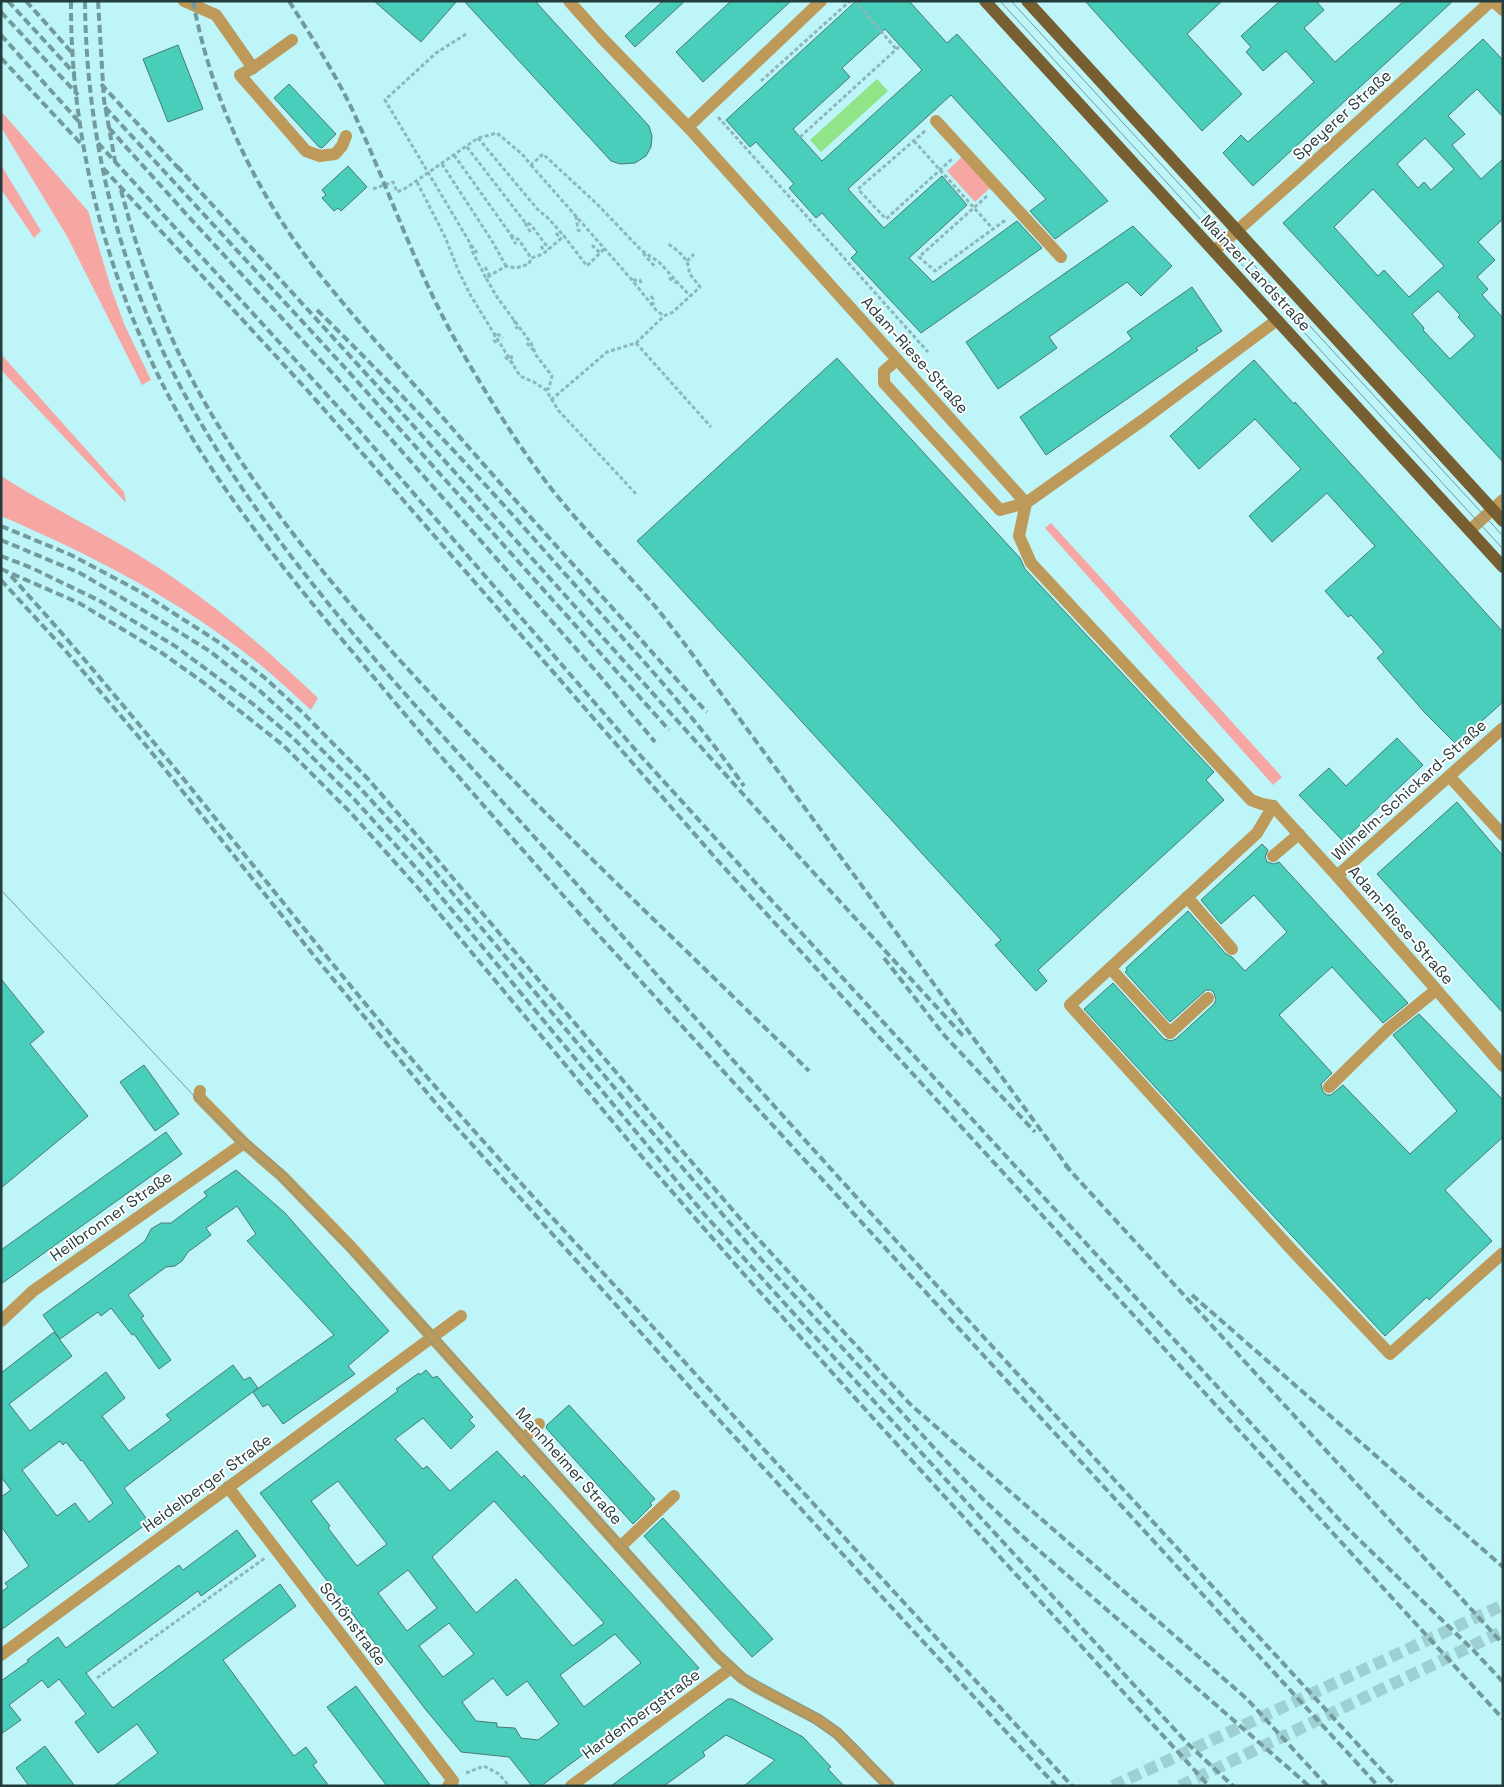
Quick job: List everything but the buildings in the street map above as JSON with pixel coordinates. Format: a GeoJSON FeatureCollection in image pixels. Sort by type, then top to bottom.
{"type":"FeatureCollection","features":[{"type":"Feature","properties":{"kind":"main road","name":"Mainzer Landstraße"},"geometry":{"type":"LineString","coordinates":[[985,1],[1503,567]]}},
{"type":"Feature","properties":{"kind":"main road","name":"Mainzer Landstraße"},"geometry":{"type":"LineString","coordinates":[[1027,1],[1503,521]]}},
{"type":"Feature","properties":{"kind":"street"},"geometry":{"type":"LineString","coordinates":[[184,1],[216,15],[253,68]]}},
{"type":"Feature","properties":{"kind":"street","name":"Adam-Riese-Straße"},"geometry":{"type":"LineString","coordinates":[[569,1],[688,127],[1026,503]]}},
{"type":"Feature","properties":{"kind":"street"},"geometry":{"type":"LineString","coordinates":[[688,127],[821,1]]}},
{"type":"Feature","properties":{"kind":"street"},"geometry":{"type":"LineString","coordinates":[[1492,1],[1503,10]]}},
{"type":"Feature","properties":{"kind":"street","name":"Speyerer Straße"},"geometry":{"type":"LineString","coordinates":[[1214,251],[1492,1]]}},
{"type":"Feature","properties":{"kind":"street"},"geometry":{"type":"LineString","coordinates":[[292,40],[240,75],[306,151],[320,156],[335,154],[342,146],[346,136]]}},
{"type":"Feature","properties":{"kind":"street"},"geometry":{"type":"LineString","coordinates":[[936,121],[1061,257]]}},
{"type":"Feature","properties":{"kind":"street"},"geometry":{"type":"LineString","coordinates":[[897,360],[884,372],[884,383],[1000,510],[1026,503],[1116,440],[1277,320]]}},
{"type":"Feature","properties":{"kind":"street"},"geometry":{"type":"LineString","coordinates":[[1470,530],[1503,500]]}},
{"type":"Feature","properties":{"kind":"street"},"geometry":{"type":"LineString","coordinates":[[1026,503],[1019,536],[1031,563],[1251,800],[1273,806],[1256,833],[1070,1005],[1291,1249],[1390,1354],[1503,1254]]}},
{"type":"Feature","properties":{"kind":"street","name":"Wilhelm-Schickard-Straße"},"geometry":{"type":"LineString","coordinates":[[1337,876],[1503,728]]}},
{"type":"Feature","properties":{"kind":"street"},"geometry":{"type":"LineString","coordinates":[[1450,777],[1503,835]]}},
{"type":"Feature","properties":{"kind":"street","name":"Adam-Riese-Straße"},"geometry":{"type":"LineString","coordinates":[[1273,806],[1337,876],[1503,1066]]}},
{"type":"Feature","properties":{"kind":"street"},"geometry":{"type":"LineString","coordinates":[[1273,856],[1299,834]]}},
{"type":"Feature","properties":{"kind":"street"},"geometry":{"type":"LineString","coordinates":[[1187,897],[1232,949]]}},
{"type":"Feature","properties":{"kind":"street"},"geometry":{"type":"LineString","coordinates":[[1110,968],[1170,1033],[1208,998]]}},
{"type":"Feature","properties":{"kind":"street"},"geometry":{"type":"LineString","coordinates":[[1329,1087],[1388,1029],[1436,990]]}},
{"type":"Feature","properties":{"kind":"street","name":"Mannheimer Straße"},"geometry":{"type":"LineString","coordinates":[[200,1091],[199,1097],[244,1142],[282,1176],[351,1247],[730,1667],[756,1687],[817,1719],[837,1733],[889,1786]]}},
{"type":"Feature","properties":{"kind":"street","name":"Heilbronner Straße"},"geometry":{"type":"LineString","coordinates":[[1,1321],[33,1291],[244,1142]]}},
{"type":"Feature","properties":{"kind":"street","name":"Heidelberger Straße"},"geometry":{"type":"LineString","coordinates":[[1,1655],[461,1316]]}},
{"type":"Feature","properties":{"kind":"street"},"geometry":{"type":"LineString","coordinates":[[524,1439],[539,1424]]}},
{"type":"Feature","properties":{"kind":"street","name":"Schönstraße"},"geometry":{"type":"LineString","coordinates":[[228,1487],[450,1783]]}},
{"type":"Feature","properties":{"kind":"street"},"geometry":{"type":"LineString","coordinates":[[620,1547],[674,1496]]}},
{"type":"Feature","properties":{"kind":"street","name":"Hardenbergstraße"},"geometry":{"type":"LineString","coordinates":[[571,1786],[730,1667]]}},
{"type":"Feature","properties":{"kind":"path"},"geometry":{"type":"LineString","coordinates":[[756,86],[850,1]]}},
{"type":"Feature","properties":{"kind":"path"},"geometry":{"type":"LineString","coordinates":[[855,1],[897,50]]}},
{"type":"Feature","properties":{"kind":"path"},"geometry":{"type":"LineString","coordinates":[[466,34],[436,53],[385,100],[477,252]]}},
{"type":"Feature","properties":{"kind":"path"},"geometry":{"type":"LineString","coordinates":[[800,137],[900,46]]}},
{"type":"Feature","properties":{"kind":"path"},"geometry":{"type":"LineString","coordinates":[[709,107],[928,352]]}},
{"type":"Feature","properties":{"kind":"path"},"geometry":{"type":"LineString","coordinates":[[720,119],[727,112]]}},
{"type":"Feature","properties":{"kind":"path"},"geometry":{"type":"LineString","coordinates":[[936,121],[858,189],[886,219],[962,150]]}},
{"type":"Feature","properties":{"kind":"path"},"geometry":{"type":"LineString","coordinates":[[373,189],[393,182],[397,192],[418,182],[478,138],[497,133],[522,154],[653,306],[664,316]]}},
{"type":"Feature","properties":{"kind":"path"},"geometry":{"type":"LineString","coordinates":[[478,138],[546,220]]}},
{"type":"Feature","properties":{"kind":"path"},"geometry":{"type":"LineString","coordinates":[[914,141],[993,229]]}},
{"type":"Feature","properties":{"kind":"path"},"geometry":{"type":"LineString","coordinates":[[467,147],[524,221],[531,233]]}},
{"type":"Feature","properties":{"kind":"path"},"geometry":{"type":"LineString","coordinates":[[531,165],[543,154],[598,205],[656,268]]}},
{"type":"Feature","properties":{"kind":"path"},"geometry":{"type":"LineString","coordinates":[[454,155],[516,244]]}},
{"type":"Feature","properties":{"kind":"path"},"geometry":{"type":"LineString","coordinates":[[442,164],[506,266]]}},
{"type":"Feature","properties":{"kind":"path"},"geometry":{"type":"LineString","coordinates":[[418,182],[446,237],[459,272],[471,296],[520,376],[546,390],[558,410],[636,495]]}},
{"type":"Feature","properties":{"kind":"path"},"geometry":{"type":"LineString","coordinates":[[996,187],[919,257],[935,271],[1018,211]]}},
{"type":"Feature","properties":{"kind":"path"},"geometry":{"type":"LineString","coordinates":[[539,211],[547,217],[562,238],[587,266],[604,249]]}},
{"type":"Feature","properties":{"kind":"path"},"geometry":{"type":"LineString","coordinates":[[576,216],[580,232]]}},
{"type":"Feature","properties":{"kind":"path"},"geometry":{"type":"LineString","coordinates":[[524,221],[531,225],[549,249]]}},
{"type":"Feature","properties":{"kind":"path"},"geometry":{"type":"LineString","coordinates":[[556,234],[562,238]]}},
{"type":"Feature","properties":{"kind":"path"},"geometry":{"type":"LineString","coordinates":[[511,235],[518,240],[531,258]]}},
{"type":"Feature","properties":{"kind":"path"},"geometry":{"type":"LineString","coordinates":[[529,264],[531,258],[545,252],[562,238]]}},
{"type":"Feature","properties":{"kind":"path"},"geometry":{"type":"LineString","coordinates":[[470,243],[472,251],[488,277],[497,297],[531,342],[536,355]]}},
{"type":"Feature","properties":{"kind":"path"},"geometry":{"type":"LineString","coordinates":[[674,252],[667,243],[687,261],[690,266],[689,273]]}},
{"type":"Feature","properties":{"kind":"path"},"geometry":{"type":"LineString","coordinates":[[592,245],[600,253]]}},
{"type":"Feature","properties":{"kind":"path"},"geometry":{"type":"LineString","coordinates":[[541,246],[545,252]]}},
{"type":"Feature","properties":{"kind":"path"},"geometry":{"type":"LineString","coordinates":[[641,250],[659,262],[690,296]]}},
{"type":"Feature","properties":{"kind":"path"},"geometry":{"type":"LineString","coordinates":[[687,261],[694,254]]}},
{"type":"Feature","properties":{"kind":"path"},"geometry":{"type":"LineString","coordinates":[[525,258],[529,264]]}},
{"type":"Feature","properties":{"kind":"path"},"geometry":{"type":"LineString","coordinates":[[488,277],[506,266],[516,268],[529,264]]}},
{"type":"Feature","properties":{"kind":"path"},"geometry":{"type":"LineString","coordinates":[[552,400],[607,352],[636,343],[664,316],[674,312],[700,287],[685,265]]}},
{"type":"Feature","properties":{"kind":"path"},"geometry":{"type":"LineString","coordinates":[[485,267],[488,277]]}},
{"type":"Feature","properties":{"kind":"path"},"geometry":{"type":"LineString","coordinates":[[669,278],[680,284]]}},
{"type":"Feature","properties":{"kind":"path"},"geometry":{"type":"LineString","coordinates":[[632,280],[640,280],[641,283]]}},
{"type":"Feature","properties":{"kind":"path"},"geometry":{"type":"LineString","coordinates":[[651,296],[653,306]]}},
{"type":"Feature","properties":{"kind":"path"},"geometry":{"type":"LineString","coordinates":[[513,317],[518,329]]}},
{"type":"Feature","properties":{"kind":"path"},"geometry":{"type":"LineString","coordinates":[[495,333],[503,338]]}},
{"type":"Feature","properties":{"kind":"path"},"geometry":{"type":"LineString","coordinates":[[495,333],[494,340],[496,343]]}},
{"type":"Feature","properties":{"kind":"path"},"geometry":{"type":"LineString","coordinates":[[527,343],[552,376],[549,388],[546,390]]}},
{"type":"Feature","properties":{"kind":"path"},"geometry":{"type":"LineString","coordinates":[[636,343],[711,427]]}},
{"type":"Feature","properties":{"kind":"path"},"geometry":{"type":"LineString","coordinates":[[510,353],[512,363]]}},
{"type":"Feature","properties":{"kind":"path"},"geometry":{"type":"LineString","coordinates":[[505,357],[512,363]]}},
{"type":"Feature","properties":{"kind":"path"},"geometry":{"type":"LineString","coordinates":[[97,1678],[266,1558]]}},
{"type":"Feature","properties":{"kind":"path"},"geometry":{"type":"LineString","coordinates":[[450,1783],[471,1770],[484,1766],[500,1774],[509,1786]]}},
{"type":"Feature","properties":{"kind":"shaded area"},"geometry":{"type":"Polygon","coordinates":[[[877,79],[888,91],[821,152],[810,140],[877,79]]]}},
{"type":"Feature","properties":{"kind":"shaded area"},"geometry":{"type":"Polygon","coordinates":[[[1,111],[88,211],[111,288],[125,326],[151,380],[142,385],[68,238],[1,127],[1,111]]]}},
{"type":"Feature","properties":{"kind":"shaded area"},"geometry":{"type":"Polygon","coordinates":[[[962,157],[990,188],[975,202],[947,171],[962,157]]]}},
{"type":"Feature","properties":{"kind":"shaded area"},"geometry":{"type":"Polygon","coordinates":[[[1,165],[41,231],[34,238],[1,189],[1,165]]]}},
{"type":"Feature","properties":{"kind":"shaded area"},"geometry":{"type":"Polygon","coordinates":[[[1,354],[124,492],[126,503],[1,370],[1,354]]]}},
{"type":"Feature","properties":{"kind":"shaded area"},"geometry":{"type":"Polygon","coordinates":[[[1,476],[135,553],[197,594],[250,637],[318,698],[311,710],[269,672],[202,622],[138,582],[104,564],[1,516],[1,476]]]}},
{"type":"Feature","properties":{"kind":"shaded area"},"geometry":{"type":"Polygon","coordinates":[[[1051,523],[1282,777],[1273,785],[1045,528],[1051,523]]]}},
{"type":"Feature","properties":{"kind":"tunnel"},"geometry":{"type":"LineString","coordinates":[[1113,1786],[1503,1605]]}},
{"type":"Feature","properties":{"kind":"tunnel"},"geometry":{"type":"LineString","coordinates":[[1180,1786],[1503,1631]]}},
{"type":"Feature","properties":{"kind":"tram line"},"geometry":{"type":"LineString","coordinates":[[1000,1],[1503,549]]}},
{"type":"Feature","properties":{"kind":"tram line"},"geometry":{"type":"LineString","coordinates":[[1011,1],[1503,536]]}},
{"type":"Feature","properties":{"kind":"tram line"},"geometry":{"type":"LineString","coordinates":[[1,890],[240,1145],[266,1165],[353,1255],[727,1671],[759,1693],[825,1730],[851,1752],[882,1786]]}},
{"type":"Feature","properties":{"kind":"tram line"},"geometry":{"type":"LineString","coordinates":[[233,1128],[277,1165],[315,1205]]}},
{"type":"Feature","properties":{"kind":"tram line"},"geometry":{"type":"LineString","coordinates":[[366,1260],[436,1335],[720,1652],[745,1674],[820,1715],[840,1729],[894,1786]]}},
{"type":"Feature","properties":{"kind":"railway"},"geometry":{"type":"LineString","coordinates":[[8,1],[75,74]]}},
{"type":"Feature","properties":{"kind":"railway"},"geometry":{"type":"LineString","coordinates":[[26,1],[74,55]]}},
{"type":"Feature","properties":{"kind":"railway"},"geometry":{"type":"LineString","coordinates":[[71,1],[78,115],[88,171],[102,227],[119,281],[140,335],[164,386],[191,436],[233,500],[303,592],[403,712],[593,929],[1378,1786]]}},
{"type":"Feature","properties":{"kind":"railway"},"geometry":{"type":"LineString","coordinates":[[85,1],[92,109],[101,162],[113,214],[129,266],[148,316],[170,365],[195,413],[235,478],[279,540],[326,601],[426,717],[985,1339],[1396,1786]]}},
{"type":"Feature","properties":{"kind":"railway"},"geometry":{"type":"LineString","coordinates":[[98,1],[104,100],[115,161]]}},
{"type":"Feature","properties":{"kind":"railway"},"geometry":{"type":"LineString","coordinates":[[193,1],[201,37],[223,107],[254,174],[292,237],[330,287],[378,344],[530,517],[707,712]]}},
{"type":"Feature","properties":{"kind":"railway"},"geometry":{"type":"LineString","coordinates":[[289,1],[329,66],[351,107],[428,287],[458,345],[513,435],[562,502],[654,605],[687,647],[1070,1170]]}},
{"type":"Feature","properties":{"kind":"railway"},"geometry":{"type":"LineString","coordinates":[[1,12],[78,95]]}},
{"type":"Feature","properties":{"kind":"railway"},"geometry":{"type":"LineString","coordinates":[[1,35],[81,124]]}},
{"type":"Feature","properties":{"kind":"railway"},"geometry":{"type":"LineString","coordinates":[[1,58],[84,147]]}},
{"type":"Feature","properties":{"kind":"railway"},"geometry":{"type":"LineString","coordinates":[[101,84],[181,171]]}},
{"type":"Feature","properties":{"kind":"railway"},"geometry":{"type":"LineString","coordinates":[[105,107],[347,370],[669,730]]}},
{"type":"Feature","properties":{"kind":"railway"},"geometry":{"type":"LineString","coordinates":[[109,128],[337,378],[594,669],[655,742]]}},
{"type":"Feature","properties":{"kind":"railway"},"geometry":{"type":"LineString","coordinates":[[98,143],[358,429],[639,754],[763,891],[1345,1526],[1474,1651],[1503,1682]]}},
{"type":"Feature","properties":{"kind":"railway"},"geometry":{"type":"LineString","coordinates":[[177,166],[410,422],[802,860],[965,1038]]}},
{"type":"Feature","properties":{"kind":"railway"},"geometry":{"type":"LineString","coordinates":[[103,168],[308,391],[719,862],[1503,1719]]}},
{"type":"Feature","properties":{"kind":"railway"},"geometry":{"type":"LineString","coordinates":[[121,190],[147,274],[162,316],[180,356],[204,402],[232,447],[293,533],[326,575],[395,655],[522,790],[809,1071]]}},
{"type":"Feature","properties":{"kind":"railway"},"geometry":{"type":"LineString","coordinates":[[317,310],[413,407],[506,507],[658,678],[703,731],[744,786]]}},
{"type":"Feature","properties":{"kind":"railway"},"geometry":{"type":"LineString","coordinates":[[1,526],[71,555],[139,591],[220,643],[265,678],[303,713],[369,780],[749,1229],[910,1404],[1247,1699],[1327,1786]]}},
{"type":"Feature","properties":{"kind":"railway"},"geometry":{"type":"LineString","coordinates":[[1,540],[80,573],[168,625],[211,652],[260,691],[294,722],[360,788],[420,854],[633,1110],[760,1258],[947,1462],[1020,1534],[1309,1786]]}},
{"type":"Feature","properties":{"kind":"railway"},"geometry":{"type":"LineString","coordinates":[[1,556],[32,568],[100,601],[175,646],[253,704],[293,738],[354,799],[427,880],[705,1215],[1188,1744],[1233,1786]]}},
{"type":"Feature","properties":{"kind":"railway"},"geometry":{"type":"LineString","coordinates":[[1,569],[79,603],[162,653],[207,685],[284,746],[351,813],[418,888],[648,1164],[742,1272],[1209,1786]]}},
{"type":"Feature","properties":{"kind":"railway"},"geometry":{"type":"LineString","coordinates":[[11,576],[111,690],[350,985],[460,1115],[1072,1786]]}},
{"type":"Feature","properties":{"kind":"railway"},"geometry":{"type":"LineString","coordinates":[[1,580],[64,649],[148,748],[315,957],[443,1112],[721,1422],[1056,1786]]}},
{"type":"Feature","properties":{"kind":"railway"},"geometry":{"type":"LineString","coordinates":[[884,958],[944,1035],[1035,1132]]}},
{"type":"Feature","properties":{"kind":"railway"},"geometry":{"type":"LineString","coordinates":[[1065,1165],[1503,1644]]}},
{"type":"Feature","properties":{"kind":"railway"},"geometry":{"type":"LineString","coordinates":[[1192,1295],[1503,1567]]}}]}
